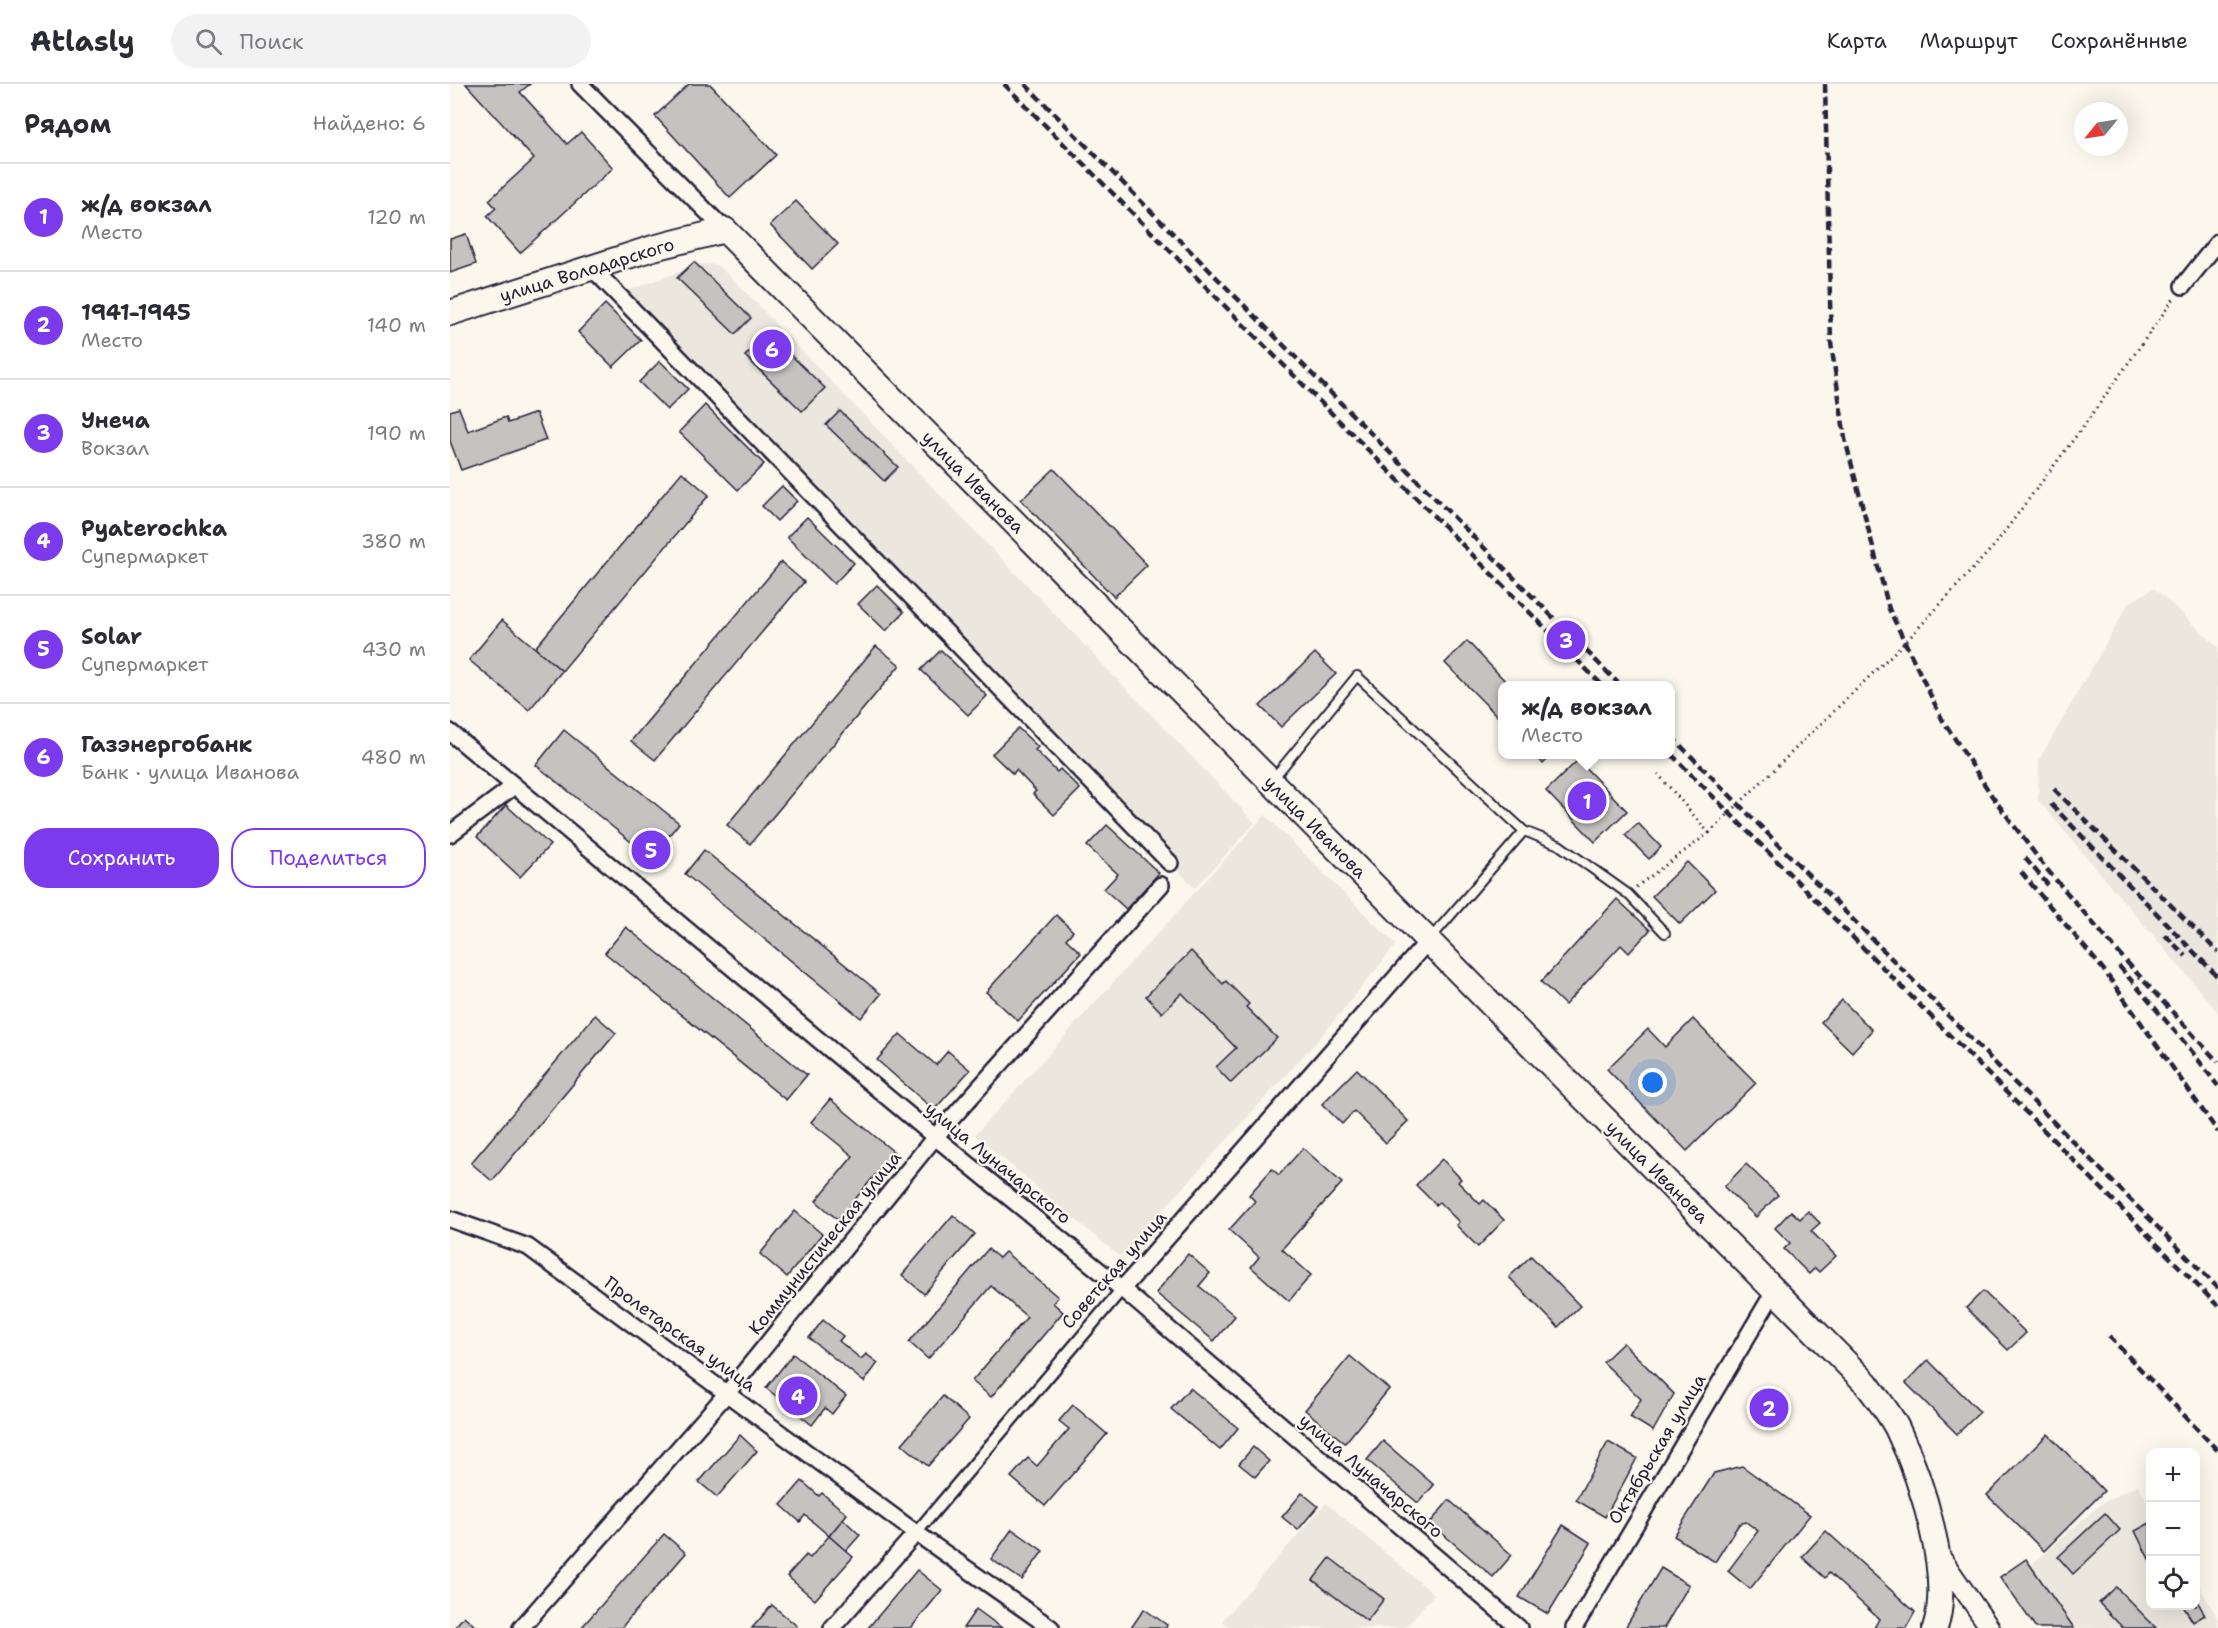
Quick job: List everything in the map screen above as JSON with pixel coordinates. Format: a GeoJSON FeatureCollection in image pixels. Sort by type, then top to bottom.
{"type":"FeatureCollection","features":[{"type":"Feature","properties":{"kind":"main road","name":"улица Володарского"},"geometry":{"type":"LineString","coordinates":[[450,314],[653,248],[725,230]]}},
{"type":"Feature","properties":{"kind":"main road","name":"улица Иванова"},"geometry":{"type":"LineString","coordinates":[[725,230],[1866,1383],[1896,1426],[1917,1474],[1942,1580],[1940,1614],[1935,1628]]}},
{"type":"Feature","properties":{"kind":"street","name":"улица Иванова"},"geometry":{"type":"LineString","coordinates":[[580,84],[725,230]]}},
{"type":"Feature","properties":{"kind":"street"},"geometry":{"type":"LineString","coordinates":[[2182,286],[2218,242]]}},
{"type":"Feature","properties":{"kind":"street"},"geometry":{"type":"LineString","coordinates":[[592,268],[1170,863]]}},
{"type":"Feature","properties":{"kind":"street","name":"улица Луначарского"},"geometry":{"type":"LineString","coordinates":[[450,732],[935,1137],[1122,1289],[1519,1628]]}},
{"type":"Feature","properties":{"kind":"street"},"geometry":{"type":"LineString","coordinates":[[450,834],[514,786]]}},
{"type":"Feature","properties":{"kind":"street","name":"Коммунистическая улица"},"geometry":{"type":"LineString","coordinates":[[521,1628],[728,1392],[935,1137],[1161,885]]}},
{"type":"Feature","properties":{"kind":"street","name":"Советская улица"},"geometry":{"type":"LineString","coordinates":[[832,1628],[916,1533],[1122,1289],[1428,941]]}},
{"type":"Feature","properties":{"kind":"street","name":"Пролетарская улица"},"geometry":{"type":"LineString","coordinates":[[450,1219],[528,1247],[728,1392],[916,1533],[1051,1628]]}},
{"type":"Feature","properties":{"kind":"street","name":"Октябрьская улица"},"geometry":{"type":"LineString","coordinates":[[1574,1628],[1774,1290]]}},
{"type":"Feature","properties":{"kind":"street"},"geometry":{"type":"LineString","coordinates":[[1936,1552],[1990,1628]]}},
{"type":"Feature","properties":{"kind":"lane"},"geometry":{"type":"LineString","coordinates":[[1270,782],[1357,676],[1524,831],[1559,845],[1628,894],[1665,933]]}},
{"type":"Feature","properties":{"kind":"lane"},"geometry":{"type":"LineString","coordinates":[[1428,941],[1524,831]]}},
{"type":"Feature","properties":{"kind":"path"},"geometry":{"type":"LineString","coordinates":[[1628,894],[1709,833],[1911,636],[1993,547],[2088,420],[2182,286]]}},
{"type":"Feature","properties":{"kind":"path"},"geometry":{"type":"LineString","coordinates":[[1658,774],[1709,833]]}},
{"type":"Feature","properties":{"kind":"shaded area"},"geometry":{"type":"Polygon","coordinates":[[[701,264],[717,265],[734,280],[1255,823],[1195,888],[618,294],[701,264]]]}},
{"type":"Feature","properties":{"kind":"shaded area"},"geometry":{"type":"Polygon","coordinates":[[[2154,588],[2218,647],[2218,1012],[2038,800],[2039,760],[2129,603],[2154,588]]]}},
{"type":"Feature","properties":{"kind":"shaded area"},"geometry":{"type":"Polygon","coordinates":[[[1265,815],[1396,945],[1324,1033],[1120,1257],[975,1135],[1265,815]]]}},
{"type":"Feature","properties":{"kind":"shaded area"},"geometry":{"type":"Polygon","coordinates":[[[2138,1485],[2146,1500],[2146,1610],[2200,1610],[2200,1588],[2218,1619],[2218,1628],[2064,1628],[2024,1571],[2102,1503],[2138,1485]]]}},
{"type":"Feature","properties":{"kind":"shaded area"},"geometry":{"type":"Polygon","coordinates":[[[1326,1503],[1434,1594],[1405,1628],[1231,1628],[1222,1621],[1326,1503]]]}},
{"type":"Feature","properties":{"kind":"building"},"geometry":{"type":"Polygon","coordinates":[[[466,84],[530,84],[520,92],[567,144],[581,132],[613,168],[520,253],[487,216],[496,208],[489,200],[534,159],[466,84]]]}},
{"type":"Feature","properties":{"kind":"building"},"geometry":{"type":"Polygon","coordinates":[[[689,84],[710,84],[776,155],[730,198],[655,116],[689,84]]]}},
{"type":"Feature","properties":{"kind":"building"},"geometry":{"type":"Polygon","coordinates":[[[796,201],[838,244],[812,269],[770,225],[796,201]]]}},
{"type":"Feature","properties":{"kind":"building"},"geometry":{"type":"Polygon","coordinates":[[[466,234],[476,264],[450,273],[450,239],[466,234]]]}},
{"type":"Feature","properties":{"kind":"building"},"geometry":{"type":"Polygon","coordinates":[[[694,262],[751,318],[735,334],[677,278],[694,262]]]}},
{"type":"Feature","properties":{"kind":"building"},"geometry":{"type":"Polygon","coordinates":[[[605,304],[641,340],[613,367],[578,332],[605,304]]]}},
{"type":"Feature","properties":{"kind":"building"},"geometry":{"type":"Polygon","coordinates":[[[768,333],[825,388],[802,411],[745,356],[768,333]]]}},
{"type":"Feature","properties":{"kind":"building"},"geometry":{"type":"Polygon","coordinates":[[[660,361],[688,389],[667,410],[639,382],[660,361]]]}},
{"type":"Feature","properties":{"kind":"building"},"geometry":{"type":"Polygon","coordinates":[[[705,405],[764,464],[738,490],[679,432],[705,405]]]}},
{"type":"Feature","properties":{"kind":"building"},"geometry":{"type":"Polygon","coordinates":[[[459,408],[468,431],[506,417],[508,423],[536,413],[546,440],[461,470],[450,441],[450,411],[459,408]]]}},
{"type":"Feature","properties":{"kind":"building"},"geometry":{"type":"Polygon","coordinates":[[[840,411],[898,467],[884,481],[826,425],[840,411]]]}},
{"type":"Feature","properties":{"kind":"building"},"geometry":{"type":"Polygon","coordinates":[[[1054,469],[1147,565],[1114,597],[1021,500],[1054,469]]]}},
{"type":"Feature","properties":{"kind":"building"},"geometry":{"type":"Polygon","coordinates":[[[682,472],[709,495],[562,671],[535,648],[682,472]]]}},
{"type":"Feature","properties":{"kind":"building"},"geometry":{"type":"Polygon","coordinates":[[[782,486],[797,501],[777,521],[762,506],[782,486]]]}},
{"type":"Feature","properties":{"kind":"building"},"geometry":{"type":"Polygon","coordinates":[[[807,517],[854,563],[834,584],[787,537],[807,517]]]}},
{"type":"Feature","properties":{"kind":"building"},"geometry":{"type":"Polygon","coordinates":[[[781,562],[804,582],[655,760],[631,741],[781,562]]]}},
{"type":"Feature","properties":{"kind":"building"},"geometry":{"type":"Polygon","coordinates":[[[877,585],[904,612],[886,631],[858,604],[877,585]]]}},
{"type":"Feature","properties":{"kind":"building"},"geometry":{"type":"Polygon","coordinates":[[[502,620],[562,671],[529,710],[469,660],[502,620]]]}},
{"type":"Feature","properties":{"kind":"building"},"geometry":{"type":"Polygon","coordinates":[[[1467,641],[1505,681],[1498,681],[1498,717],[1445,663],[1467,641]]]}},
{"type":"Feature","properties":{"kind":"building"},"geometry":{"type":"Polygon","coordinates":[[[876,646],[900,665],[750,844],[727,825],[876,646]]]}},
{"type":"Feature","properties":{"kind":"building"},"geometry":{"type":"Polygon","coordinates":[[[941,650],[987,696],[968,715],[921,670],[941,650]]]}},
{"type":"Feature","properties":{"kind":"building"},"geometry":{"type":"Polygon","coordinates":[[[1315,653],[1336,674],[1281,727],[1260,706],[1315,653]]]}},
{"type":"Feature","properties":{"kind":"building"},"geometry":{"type":"Polygon","coordinates":[[[1018,728],[1038,747],[1035,750],[1057,772],[1060,769],[1080,789],[1054,815],[1033,794],[1036,791],[1016,770],[1013,774],[992,754],[1018,728]]]}},
{"type":"Feature","properties":{"kind":"building"},"geometry":{"type":"Polygon","coordinates":[[[564,730],[679,823],[651,858],[536,765],[564,730]]]}},
{"type":"Feature","properties":{"kind":"building"},"geometry":{"type":"Polygon","coordinates":[[[1578,760],[1627,811],[1595,842],[1546,791],[1578,760]]]}},
{"type":"Feature","properties":{"kind":"building"},"geometry":{"type":"Polygon","coordinates":[[[506,805],[550,845],[520,877],[477,837],[506,805]]]}},
{"type":"Feature","properties":{"kind":"building"},"geometry":{"type":"Polygon","coordinates":[[[1638,823],[1661,847],[1649,859],[1625,835],[1638,823]]]}},
{"type":"Feature","properties":{"kind":"building"},"geometry":{"type":"Polygon","coordinates":[[[1107,825],[1159,873],[1126,909],[1104,889],[1118,874],[1087,846],[1107,825]]]}},
{"type":"Feature","properties":{"kind":"building"},"geometry":{"type":"Polygon","coordinates":[[[704,850],[881,994],[861,1018],[685,874],[704,850]]]}},
{"type":"Feature","properties":{"kind":"building"},"geometry":{"type":"Polygon","coordinates":[[[1687,862],[1715,890],[1680,924],[1652,896],[1687,862]]]}},
{"type":"Feature","properties":{"kind":"building"},"geometry":{"type":"Polygon","coordinates":[[[1617,899],[1650,930],[1629,953],[1621,945],[1565,1005],[1541,982],[1617,899]]]}},
{"type":"Feature","properties":{"kind":"building"},"geometry":{"type":"Polygon","coordinates":[[[1056,915],[1073,931],[1066,939],[1081,953],[1018,1021],[986,992],[1056,915]]]}},
{"type":"Feature","properties":{"kind":"building"},"geometry":{"type":"Polygon","coordinates":[[[626,927],[807,1075],[786,1100],[605,953],[626,927]]]}},
{"type":"Feature","properties":{"kind":"building"},"geometry":{"type":"Polygon","coordinates":[[[1191,951],[1223,984],[1226,981],[1249,1004],[1246,1007],[1277,1038],[1231,1083],[1216,1067],[1236,1048],[1182,993],[1162,1013],[1146,996],[1191,951]]]}},
{"type":"Feature","properties":{"kind":"building"},"geometry":{"type":"Polygon","coordinates":[[[1842,1000],[1872,1030],[1852,1052],[1821,1022],[1842,1000]]]}},
{"type":"Feature","properties":{"kind":"building"},"geometry":{"type":"Polygon","coordinates":[[[595,1015],[616,1033],[492,1181],[471,1163],[595,1015]]]}},
{"type":"Feature","properties":{"kind":"building"},"geometry":{"type":"Polygon","coordinates":[[[1693,1019],[1756,1083],[1687,1151],[1607,1069],[1648,1029],[1665,1047],[1693,1019]]]}},
{"type":"Feature","properties":{"kind":"building"},"geometry":{"type":"Polygon","coordinates":[[[900,1034],[936,1065],[948,1051],[970,1070],[934,1110],[877,1060],[900,1034]]]}},
{"type":"Feature","properties":{"kind":"building"},"geometry":{"type":"Polygon","coordinates":[[[1357,1069],[1408,1121],[1386,1143],[1354,1111],[1342,1124],[1322,1104],[1357,1069]]]}},
{"type":"Feature","properties":{"kind":"building"},"geometry":{"type":"Polygon","coordinates":[[[830,1099],[894,1152],[838,1220],[816,1201],[853,1156],[811,1122],[830,1099]]]}},
{"type":"Feature","properties":{"kind":"building"},"geometry":{"type":"Polygon","coordinates":[[[1303,1148],[1342,1183],[1282,1249],[1311,1275],[1289,1301],[1251,1267],[1259,1257],[1229,1230],[1255,1201],[1249,1195],[1272,1169],[1279,1175],[1303,1148]]]}},
{"type":"Feature","properties":{"kind":"building"},"geometry":{"type":"Polygon","coordinates":[[[1442,1159],[1461,1179],[1458,1182],[1480,1204],[1484,1200],[1504,1220],[1478,1247],[1456,1225],[1459,1222],[1439,1202],[1436,1205],[1416,1185],[1442,1159]]]}},
{"type":"Feature","properties":{"kind":"building"},"geometry":{"type":"Polygon","coordinates":[[[1746,1164],[1778,1195],[1756,1217],[1724,1187],[1746,1164]]]}},
{"type":"Feature","properties":{"kind":"building"},"geometry":{"type":"Polygon","coordinates":[[[795,1211],[822,1234],[787,1277],[760,1254],[795,1211]]]}},
{"type":"Feature","properties":{"kind":"building"},"geometry":{"type":"Polygon","coordinates":[[[1791,1211],[1800,1219],[1808,1211],[1820,1223],[1811,1231],[1836,1256],[1819,1272],[1815,1268],[1809,1274],[1784,1249],[1790,1243],[1775,1228],[1791,1211]]]}},
{"type":"Feature","properties":{"kind":"building"},"geometry":{"type":"Polygon","coordinates":[[[953,1215],[975,1234],[924,1294],[902,1275],[953,1215]]]}},
{"type":"Feature","properties":{"kind":"building"},"geometry":{"type":"Polygon","coordinates":[[[988,1249],[999,1258],[1005,1252],[1058,1297],[1053,1303],[1063,1312],[991,1397],[972,1381],[1027,1317],[991,1286],[928,1359],[909,1342],[988,1249]]]}},
{"type":"Feature","properties":{"kind":"building"},"geometry":{"type":"Polygon","coordinates":[[[1188,1254],[1210,1273],[1199,1286],[1235,1316],[1214,1341],[1156,1293],[1188,1254]]]}},
{"type":"Feature","properties":{"kind":"building"},"geometry":{"type":"Polygon","coordinates":[[[1531,1256],[1580,1306],[1558,1327],[1509,1277],[1531,1256]]]}},
{"type":"Feature","properties":{"kind":"building"},"geometry":{"type":"Polygon","coordinates":[[[1983,1291],[2026,1333],[2008,1350],[1966,1308],[1983,1291]]]}},
{"type":"Feature","properties":{"kind":"building"},"geometry":{"type":"Polygon","coordinates":[[[823,1320],[843,1336],[839,1341],[861,1359],[866,1354],[878,1363],[864,1382],[809,1338],[823,1320]]]}},
{"type":"Feature","properties":{"kind":"building"},"geometry":{"type":"Polygon","coordinates":[[[1623,1343],[1674,1394],[1653,1431],[1630,1417],[1641,1399],[1603,1362],[1623,1343]]]}},
{"type":"Feature","properties":{"kind":"building"},"geometry":{"type":"Polygon","coordinates":[[[793,1354],[846,1396],[832,1414],[825,1408],[812,1425],[766,1388],[793,1354]]]}},
{"type":"Feature","properties":{"kind":"building"},"geometry":{"type":"Polygon","coordinates":[[[1350,1356],[1389,1389],[1345,1443],[1305,1410],[1350,1356]]]}},
{"type":"Feature","properties":{"kind":"building"},"geometry":{"type":"Polygon","coordinates":[[[1928,1360],[1980,1412],[1957,1434],[1906,1383],[1928,1360]]]}},
{"type":"Feature","properties":{"kind":"building"},"geometry":{"type":"Polygon","coordinates":[[[1190,1388],[1238,1428],[1220,1450],[1171,1409],[1190,1388]]]}},
{"type":"Feature","properties":{"kind":"building"},"geometry":{"type":"Polygon","coordinates":[[[943,1396],[969,1419],[928,1466],[902,1444],[943,1396]]]}},
{"type":"Feature","properties":{"kind":"building"},"geometry":{"type":"Polygon","coordinates":[[[1073,1405],[1107,1434],[1045,1506],[1011,1477],[1028,1458],[1037,1466],[1069,1429],[1059,1421],[1073,1405]]]}},
{"type":"Feature","properties":{"kind":"building"},"geometry":{"type":"Polygon","coordinates":[[[2048,1434],[2104,1491],[2044,1551],[1987,1495],[2048,1434]]]}},
{"type":"Feature","properties":{"kind":"building"},"geometry":{"type":"Polygon","coordinates":[[[740,1435],[757,1451],[717,1497],[699,1482],[740,1435]]]}},
{"type":"Feature","properties":{"kind":"building"},"geometry":{"type":"Polygon","coordinates":[[[1383,1441],[1434,1485],[1418,1503],[1367,1460],[1383,1441]]]}},
{"type":"Feature","properties":{"kind":"building"},"geometry":{"type":"Polygon","coordinates":[[[1608,1442],[1637,1458],[1605,1517],[1576,1500],[1608,1442]]]}},
{"type":"Feature","properties":{"kind":"building"},"geometry":{"type":"Polygon","coordinates":[[[1253,1447],[1269,1461],[1255,1477],[1239,1464],[1253,1447]]]}},
{"type":"Feature","properties":{"kind":"building"},"geometry":{"type":"Polygon","coordinates":[[[1742,1466],[1810,1515],[1750,1589],[1728,1571],[1758,1531],[1746,1522],[1739,1524],[1715,1562],[1674,1536],[1714,1473],[1742,1466]]]}},
{"type":"Feature","properties":{"kind":"building"},"geometry":{"type":"Polygon","coordinates":[[[802,1481],[819,1496],[822,1493],[847,1514],[829,1536],[805,1515],[800,1522],[781,1505],[802,1481]]]}},
{"type":"Feature","properties":{"kind":"building"},"geometry":{"type":"Polygon","coordinates":[[[1302,1493],[1318,1506],[1298,1530],[1282,1517],[1302,1493]]]}},
{"type":"Feature","properties":{"kind":"building"},"geometry":{"type":"Polygon","coordinates":[[[1449,1500],[1512,1555],[1493,1577],[1430,1523],[1449,1500]]]}},
{"type":"Feature","properties":{"kind":"building"},"geometry":{"type":"Polygon","coordinates":[[[2105,1513],[2120,1530],[2073,1574],[2058,1557],[2105,1513]]]}},
{"type":"Feature","properties":{"kind":"building"},"geometry":{"type":"Polygon","coordinates":[[[843,1519],[860,1535],[846,1551],[829,1536],[843,1519]]]}},
{"type":"Feature","properties":{"kind":"building"},"geometry":{"type":"Polygon","coordinates":[[[1563,1525],[1591,1543],[1548,1614],[1519,1597],[1563,1525]]]}},
{"type":"Feature","properties":{"kind":"building"},"geometry":{"type":"Polygon","coordinates":[[[2146,1525],[2146,1553],[2135,1531],[2146,1525]]]}},
{"type":"Feature","properties":{"kind":"building"},"geometry":{"type":"Polygon","coordinates":[[[1012,1529],[1043,1551],[1022,1580],[991,1559],[1012,1529]]]}},
{"type":"Feature","properties":{"kind":"building"},"geometry":{"type":"Polygon","coordinates":[[[1826,1531],[1915,1612],[1906,1628],[1874,1628],[1879,1619],[1829,1573],[1825,1578],[1802,1557],[1826,1531]]]}},
{"type":"Feature","properties":{"kind":"building"},"geometry":{"type":"Polygon","coordinates":[[[664,1534],[686,1553],[621,1628],[581,1628],[664,1534]]]}},
{"type":"Feature","properties":{"kind":"building"},"geometry":{"type":"Polygon","coordinates":[[[829,1536],[853,1557],[815,1600],[787,1576],[806,1555],[810,1558],[829,1536]]]}},
{"type":"Feature","properties":{"kind":"building"},"geometry":{"type":"Polygon","coordinates":[[[1330,1558],[1384,1599],[1367,1621],[1313,1580],[1330,1558]]]}},
{"type":"Feature","properties":{"kind":"building"},"geometry":{"type":"Polygon","coordinates":[[[2026,1559],[2074,1628],[2036,1628],[2000,1577],[2026,1559]]]}},
{"type":"Feature","properties":{"kind":"building"},"geometry":{"type":"Polygon","coordinates":[[[1661,1568],[1689,1585],[1664,1628],[1625,1628],[1661,1568]]]}},
{"type":"Feature","properties":{"kind":"building"},"geometry":{"type":"Polygon","coordinates":[[[917,1570],[942,1590],[911,1628],[868,1628],[917,1570]]]}},
{"type":"Feature","properties":{"kind":"building"},"geometry":{"type":"Polygon","coordinates":[[[2116,1587],[2156,1628],[2123,1628],[2099,1603],[2116,1587]]]}},
{"type":"Feature","properties":{"kind":"building"},"geometry":{"type":"Polygon","coordinates":[[[772,1605],[797,1626],[795,1628],[752,1628],[772,1605]]]}},
{"type":"Feature","properties":{"kind":"building"},"geometry":{"type":"Polygon","coordinates":[[[2200,1606],[2205,1615],[2193,1622],[2186,1610],[2200,1610],[2200,1606]]]}},
{"type":"Feature","properties":{"kind":"building"},"geometry":{"type":"Polygon","coordinates":[[[976,1609],[1002,1628],[963,1628],[976,1609]]]}},
{"type":"Feature","properties":{"kind":"building"},"geometry":{"type":"Polygon","coordinates":[[[1144,1609],[1167,1625],[1166,1628],[1131,1628],[1144,1609]]]}},
{"type":"Feature","properties":{"kind":"building"},"geometry":{"type":"Polygon","coordinates":[[[464,1616],[477,1628],[454,1628],[464,1616]]]}},
{"type":"Feature","properties":{"kind":"railway"},"geometry":{"type":"LineString","coordinates":[[1004,84],[1598,681]]}},
{"type":"Feature","properties":{"kind":"railway"},"geometry":{"type":"LineString","coordinates":[[1025,84],[1616,681]]}},
{"type":"Feature","properties":{"kind":"railway"},"geometry":{"type":"LineString","coordinates":[[1825,84],[1831,343],[1845,439],[1889,609],[1942,719],[1992,796],[2044,866],[2124,959],[2218,1062]]}},
{"type":"Feature","properties":{"kind":"railway"},"geometry":{"type":"LineString","coordinates":[[1675,740],[2218,1288]]}},
{"type":"Feature","properties":{"kind":"railway"},"geometry":{"type":"LineString","coordinates":[[1675,758],[2218,1306]]}},
{"type":"Feature","properties":{"kind":"railway"},"geometry":{"type":"LineString","coordinates":[[2054,789],[2218,952]]}},
{"type":"Feature","properties":{"kind":"railway"},"geometry":{"type":"LineString","coordinates":[[2051,804],[2218,977]]}},
{"type":"Feature","properties":{"kind":"railway"},"geometry":{"type":"LineString","coordinates":[[2025,858],[2048,885]]}},
{"type":"Feature","properties":{"kind":"railway"},"geometry":{"type":"LineString","coordinates":[[2021,872],[2103,969],[2218,1132]]}},
{"type":"Feature","properties":{"kind":"railway"},"geometry":{"type":"LineString","coordinates":[[2165,935],[2186,956]]}},
{"type":"Feature","properties":{"kind":"railway"},"geometry":{"type":"LineString","coordinates":[[2119,966],[2190,1049],[2218,1086]]}},
{"type":"Feature","properties":{"kind":"railway"},"geometry":{"type":"LineString","coordinates":[[2109,1336],[2218,1451]]}},
{"type":"Feature","properties":{"kind":"place","name":"Газэнергобанк"},"geometry":{"type":"Point","coordinates":[772,349]}},
{"type":"Feature","properties":{"kind":"place","name":"Унеча"},"geometry":{"type":"Point","coordinates":[1566,640]}},
{"type":"Feature","properties":{"kind":"place","name":"ж/д вокзал"},"geometry":{"type":"Point","coordinates":[1587,801]}},
{"type":"Feature","properties":{"kind":"place","name":"Solar"},"geometry":{"type":"Point","coordinates":[651,850]}},
{"type":"Feature","properties":{"kind":"place","name":"Pyaterochka"},"geometry":{"type":"Point","coordinates":[798,1396]}},
{"type":"Feature","properties":{"kind":"place","name":"1941-1945"},"geometry":{"type":"Point","coordinates":[1769,1408]}}]}
